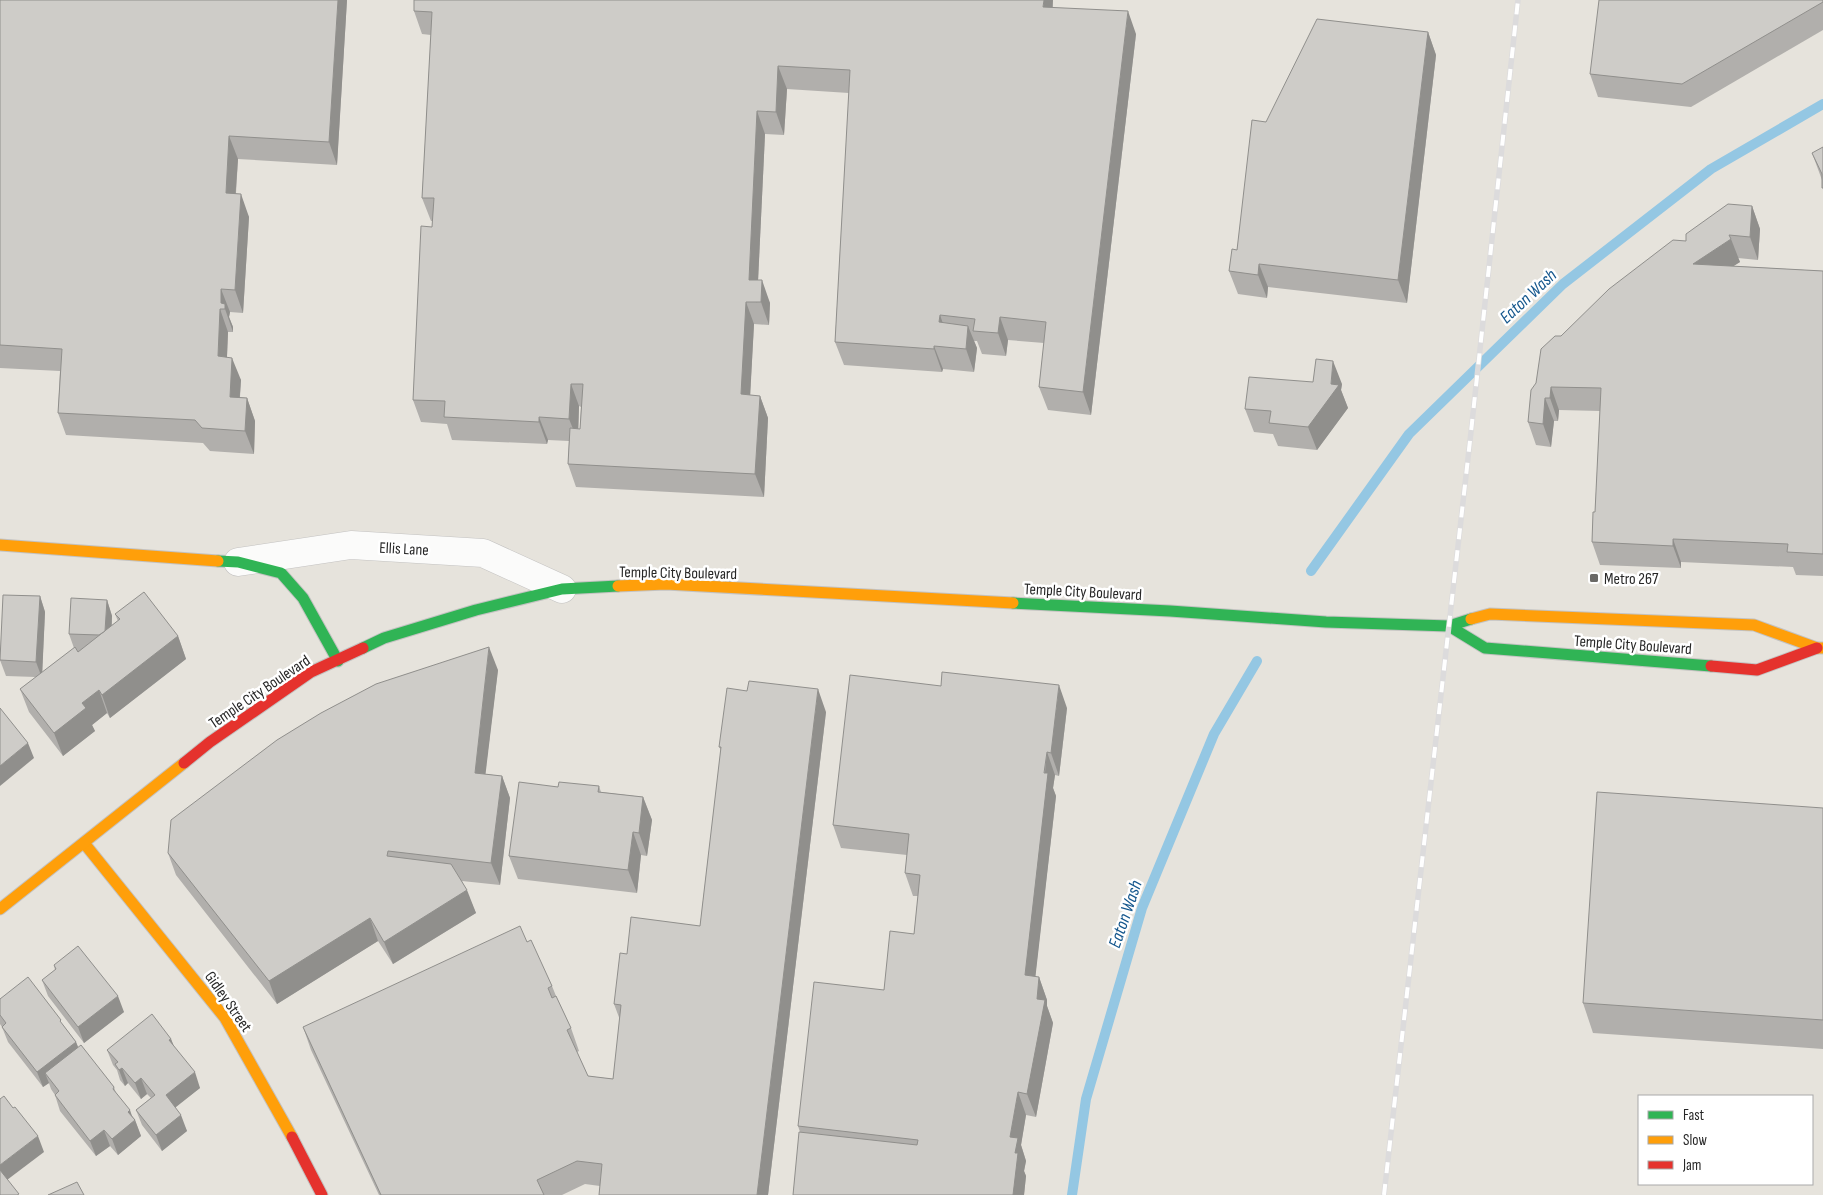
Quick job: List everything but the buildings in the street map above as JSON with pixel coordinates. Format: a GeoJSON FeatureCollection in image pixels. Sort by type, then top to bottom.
{"type":"FeatureCollection","features":[{"type":"Feature","properties":{"kind":"main road","name":"Ellis Lane"},"geometry":{"type":"LineString","coordinates":[[0,545],[238,562],[281,573],[303,598],[338,661]]}},
{"type":"Feature","properties":{"kind":"main road","name":"Temple City Boulevard"},"geometry":{"type":"LineString","coordinates":[[0,909],[210,742],[311,672],[384,638],[476,610],[562,590],[666,584],[1100,608],[1170,610],[1240,617],[1326,622],[1449,626],[1490,614],[1754,625],[1820,648]]}},
{"type":"Feature","properties":{"kind":"main road","name":"Temple City Boulevard"},"geometry":{"type":"LineString","coordinates":[[1449,626],[1485,648],[1757,670],[1820,648]]}},
{"type":"Feature","properties":{"kind":"main road","name":"Gidley Street"},"geometry":{"type":"LineString","coordinates":[[84,843],[225,1018],[305,1160],[322,1195]]}},
{"type":"Feature","properties":{"kind":"street","name":"Ellis Lane"},"geometry":{"type":"LineString","coordinates":[[238,562],[351,545],[483,553],[562,590]]}},
{"type":"Feature","properties":{"kind":"waterway","name":"Eaton Wash"},"geometry":{"type":"LineString","coordinates":[[1311,571],[1409,434],[1563,284],[1711,169],[1823,104]]}},
{"type":"Feature","properties":{"kind":"waterway","name":"Eaton Wash"},"geometry":{"type":"LineString","coordinates":[[1072,1195],[1086,1099],[1142,908],[1214,734],[1257,661]]}},
{"type":"Feature","properties":{"kind":"railway"},"geometry":{"type":"LineString","coordinates":[[1384,1195],[1518,0]]}},
{"type":"Feature","properties":{"kind":"traffic: fast"},"geometry":{"type":"LineString","coordinates":[[218,561],[238,562],[281,573],[303,598],[338,661]]}},
{"type":"Feature","properties":{"kind":"traffic: fast"},"geometry":{"type":"LineString","coordinates":[[363,648],[384,638],[476,610],[562,589],[618,586]]}},
{"type":"Feature","properties":{"kind":"traffic: fast"},"geometry":{"type":"LineString","coordinates":[[1013,603],[1170,611],[1326,622],[1449,626],[1471,619]]}},
{"type":"Feature","properties":{"kind":"traffic: fast"},"geometry":{"type":"LineString","coordinates":[[1449,626],[1485,648],[1711,666]]}},
{"type":"Feature","properties":{"kind":"traffic: slow"},"geometry":{"type":"LineString","coordinates":[[0,545],[218,561]]}},
{"type":"Feature","properties":{"kind":"traffic: slow"},"geometry":{"type":"LineString","coordinates":[[618,586],[666,584],[1013,603]]}},
{"type":"Feature","properties":{"kind":"traffic: slow"},"geometry":{"type":"LineString","coordinates":[[1471,619],[1490,614],[1754,625],[1817,648],[1823,648]]}},
{"type":"Feature","properties":{"kind":"traffic: slow"},"geometry":{"type":"LineString","coordinates":[[0,909],[184,763]]}},
{"type":"Feature","properties":{"kind":"traffic: slow"},"geometry":{"type":"LineString","coordinates":[[84,843],[225,1018],[292,1137]]}},
{"type":"Feature","properties":{"kind":"traffic: jam"},"geometry":{"type":"LineString","coordinates":[[184,763],[210,742],[311,672],[363,648]]}},
{"type":"Feature","properties":{"kind":"traffic: jam"},"geometry":{"type":"LineString","coordinates":[[1711,666],[1757,670],[1817,648]]}},
{"type":"Feature","properties":{"kind":"traffic: jam"},"geometry":{"type":"LineString","coordinates":[[292,1137],[322,1195]]}},
{"type":"Feature","properties":{"kind":"place","name":"Metro 267"},"geometry":{"type":"Point","coordinates":[1594,578]}}]}
